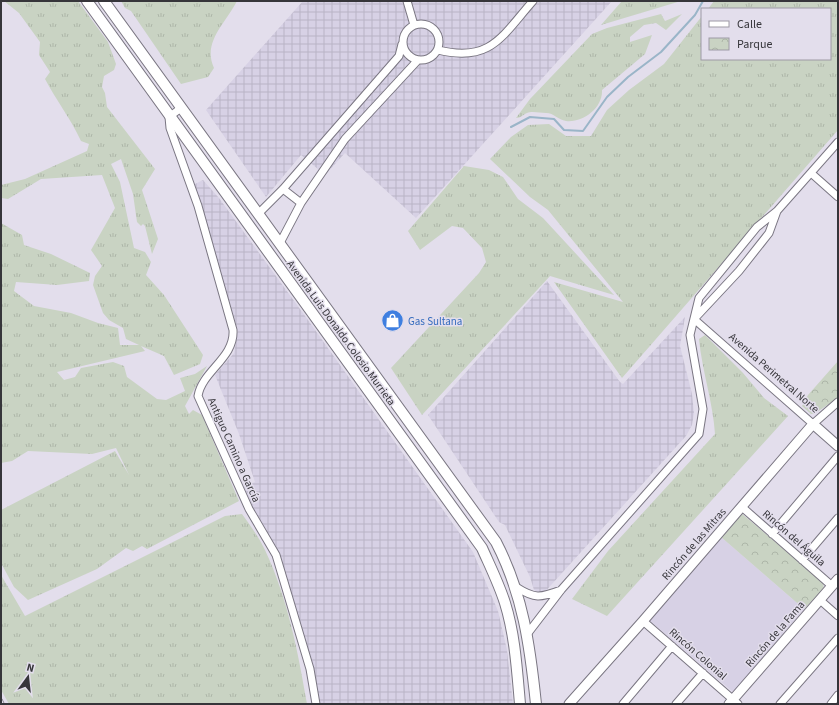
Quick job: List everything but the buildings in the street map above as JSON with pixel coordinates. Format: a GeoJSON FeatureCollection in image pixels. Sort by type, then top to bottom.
{"type":"FeatureCollection","features":[{"type":"Feature","properties":{"kind":"main road","name":"Avenida Luis Donaldo Colosio Murrieta"},"geometry":{"type":"LineString","coordinates":[[87,1],[169,117],[482,548],[501,591],[509,616],[515,648],[520,704]]}},
{"type":"Feature","properties":{"kind":"main road","name":"Avenida Luis Donaldo Colosio Murrieta"},"geometry":{"type":"LineString","coordinates":[[104,1],[496,542],[506,561],[516,587],[528,633],[536,704]]}},
{"type":"Feature","properties":{"kind":"main road"},"geometry":{"type":"LineString","coordinates":[[442,492],[455,484]]}},
{"type":"Feature","properties":{"kind":"street"},"geometry":{"type":"LineString","coordinates":[[407,1],[414,25]]}},
{"type":"Feature","properties":{"kind":"street"},"geometry":{"type":"LineString","coordinates":[[438,50],[464,54],[485,50],[495,44],[533,1]]}},
{"type":"Feature","properties":{"kind":"street"},"geometry":{"type":"LineString","coordinates":[[258,214],[283,189],[399,56],[402,44],[405,33],[414,25],[426,25],[436,32],[439,44],[438,50],[430,58],[418,60],[407,55],[402,44]]}},
{"type":"Feature","properties":{"kind":"street"},"geometry":{"type":"LineString","coordinates":[[280,243],[301,203],[345,139],[418,60]]}},
{"type":"Feature","properties":{"kind":"street"},"geometry":{"type":"LineString","coordinates":[[169,117],[181,108]]}},
{"type":"Feature","properties":{"kind":"street","name":"Antiguo Camino a García"},"geometry":{"type":"LineString","coordinates":[[169,117],[170,128],[198,206],[233,330],[232,345],[204,383],[198,396],[249,509],[276,556],[310,668],[316,704]]}},
{"type":"Feature","properties":{"kind":"street"},"geometry":{"type":"LineString","coordinates":[[528,633],[561,590],[699,434],[703,409],[690,335],[700,298],[757,227],[777,210],[838,142]]}},
{"type":"Feature","properties":{"kind":"street"},"geometry":{"type":"LineString","coordinates":[[811,172],[838,197]]}},
{"type":"Feature","properties":{"kind":"street"},"geometry":{"type":"LineString","coordinates":[[283,189],[301,203]]}},
{"type":"Feature","properties":{"kind":"street"},"geometry":{"type":"LineString","coordinates":[[694,318],[739,271],[769,233],[777,210]]}},
{"type":"Feature","properties":{"kind":"street","name":"Avenida Perimetral Norte"},"geometry":{"type":"LineString","coordinates":[[694,318],[838,446]]}},
{"type":"Feature","properties":{"kind":"street","name":"Rincón de las Mitras"},"geometry":{"type":"LineString","coordinates":[[569,704],[643,621],[813,424],[838,402]]}},
{"type":"Feature","properties":{"kind":"street"},"geometry":{"type":"LineString","coordinates":[[772,534],[838,456]]}},
{"type":"Feature","properties":{"kind":"street","name":"Rincón del Águila"},"geometry":{"type":"LineString","coordinates":[[742,507],[802,560],[835,583]]}},
{"type":"Feature","properties":{"kind":"street"},"geometry":{"type":"LineString","coordinates":[[802,560],[838,518]]}},
{"type":"Feature","properties":{"kind":"street","name":"Rincón de la Fama"},"geometry":{"type":"LineString","coordinates":[[734,702],[835,583]]}},
{"type":"Feature","properties":{"kind":"street"},"geometry":{"type":"LineString","coordinates":[[516,587],[534,597],[544,596],[561,590]]}},
{"type":"Feature","properties":{"kind":"street"},"geometry":{"type":"LineString","coordinates":[[820,600],[838,616]]}},
{"type":"Feature","properties":{"kind":"street","name":"Rincón Colonial"},"geometry":{"type":"LineString","coordinates":[[643,621],[734,702]]}},
{"type":"Feature","properties":{"kind":"street"},"geometry":{"type":"LineString","coordinates":[[780,704],[838,638]]}},
{"type":"Feature","properties":{"kind":"street"},"geometry":{"type":"LineString","coordinates":[[623,704],[672,646]]}},
{"type":"Feature","properties":{"kind":"street"},"geometry":{"type":"LineString","coordinates":[[676,704],[703,673]]}},
{"type":"Feature","properties":{"kind":"street"},"geometry":{"type":"LineString","coordinates":[[831,704],[838,696]]}},
{"type":"Feature","properties":{"kind":"shaded area"},"geometry":{"type":"Polygon","coordinates":[[[303,1],[612,1],[416,218],[345,153],[325,175],[301,155],[266,197],[206,110],[303,1]]]}},
{"type":"Feature","properties":{"kind":"shaded area"},"geometry":{"type":"Polygon","coordinates":[[[203,180],[219,198],[308,320],[473,552],[498,611],[507,650],[513,704],[319,704],[302,628],[276,546],[262,527],[244,487],[255,482],[239,434],[215,375],[234,353],[238,331],[193,185],[203,180]]]}},
{"type":"Feature","properties":{"kind":"shaded area"},"geometry":{"type":"Polygon","coordinates":[[[547,281],[620,382],[623,384],[685,317],[680,346],[692,394],[694,413],[692,425],[686,436],[543,594],[534,590],[530,577],[505,525],[499,522],[428,415],[547,281]]]}},
{"type":"Feature","properties":{"kind":"shaded area"},"geometry":{"type":"Polygon","coordinates":[[[721,537],[804,609],[733,692],[649,620],[721,537]]]}},
{"type":"Feature","properties":{"kind":"green space"},"geometry":{"type":"Polygon","coordinates":[[[4,1],[78,1],[108,42],[116,64],[114,70],[104,76],[102,87],[105,93],[107,107],[155,169],[142,190],[158,239],[152,254],[145,226],[143,224],[141,226],[137,222],[133,194],[121,159],[111,164],[120,182],[134,248],[145,252],[151,262],[146,275],[164,295],[203,355],[200,364],[174,375],[164,356],[141,346],[145,351],[57,372],[64,380],[75,377],[81,368],[113,362],[124,366],[127,377],[157,399],[166,400],[185,391],[180,378],[195,374],[207,366],[185,406],[189,414],[193,410],[202,415],[239,501],[147,549],[142,546],[133,551],[126,548],[97,569],[28,600],[14,587],[1,563],[1,510],[115,451],[129,475],[116,448],[92,454],[28,451],[12,461],[1,463],[1,223],[22,235],[24,245],[51,254],[90,273],[89,281],[57,285],[16,282],[14,291],[34,306],[71,313],[98,323],[118,328],[120,345],[139,345],[126,339],[123,328],[109,320],[103,313],[93,285],[95,276],[102,266],[91,250],[115,208],[102,175],[41,179],[8,199],[1,198],[1,185],[25,179],[87,151],[89,144],[81,141],[45,79],[50,72],[39,55],[40,42],[19,13],[4,1]]]}},
{"type":"Feature","properties":{"kind":"green space"},"geometry":{"type":"Polygon","coordinates":[[[121,1],[237,1],[213,41],[211,59],[214,68],[208,77],[181,84],[131,11],[125,8],[121,1]]]}},
{"type":"Feature","properties":{"kind":"green space"},"geometry":{"type":"Polygon","coordinates":[[[622,1],[681,1],[601,25],[622,1]]]}},
{"type":"Feature","properties":{"kind":"green space"},"geometry":{"type":"Polygon","coordinates":[[[714,1],[838,1],[838,130],[622,378],[554,282],[623,302],[548,210],[530,197],[490,159],[511,137],[528,125],[549,124],[566,136],[591,136],[607,110],[629,90],[664,64],[701,17],[701,60],[831,60],[831,8],[709,8],[714,1]]]}},
{"type":"Feature","properties":{"kind":"green space"},"geometry":{"type":"Polygon","coordinates":[[[661,14],[665,21],[682,14],[666,30],[656,23],[644,25],[630,37],[630,42],[652,35],[645,54],[602,90],[599,103],[591,113],[579,120],[572,121],[563,120],[549,113],[536,112],[529,112],[519,118],[516,118],[530,99],[592,34],[607,28],[661,14]]]}},
{"type":"Feature","properties":{"kind":"green space"},"geometry":{"type":"Polygon","coordinates":[[[464,166],[489,170],[503,177],[518,199],[543,218],[614,295],[550,276],[422,415],[391,368],[479,273],[486,262],[482,248],[463,228],[452,226],[420,250],[408,231],[464,166]]]}},
{"type":"Feature","properties":{"kind":"green space"},"geometry":{"type":"Polygon","coordinates":[[[705,335],[743,373],[764,398],[788,416],[607,616],[572,599],[608,551],[715,434],[699,339],[705,335]]]}},
{"type":"Feature","properties":{"kind":"green space"},"geometry":{"type":"Polygon","coordinates":[[[838,361],[838,398],[814,414],[811,414],[802,406],[808,395],[838,361]]]}},
{"type":"Feature","properties":{"kind":"green space"},"geometry":{"type":"Polygon","coordinates":[[[741,513],[823,582],[824,589],[804,609],[721,537],[741,513]]]}},
{"type":"Feature","properties":{"kind":"green space"},"geometry":{"type":"Polygon","coordinates":[[[242,514],[263,545],[280,587],[296,645],[307,704],[9,704],[1,690],[1,575],[25,616],[225,516],[242,514]]]}},
{"type":"Feature","properties":{"kind":"waterway"},"geometry":{"type":"LineString","coordinates":[[511,127],[530,117],[554,119],[564,130],[583,131],[607,97],[628,77],[661,52],[695,15],[703,1]]}},
{"type":"Feature","properties":{"kind":"railway"},"geometry":{"type":"LineString","coordinates":[[1,700],[3,704]]}},
{"type":"Feature","properties":{"kind":"place","name":"Gas Sultana"},"geometry":{"type":"Point","coordinates":[392,321]}}]}
